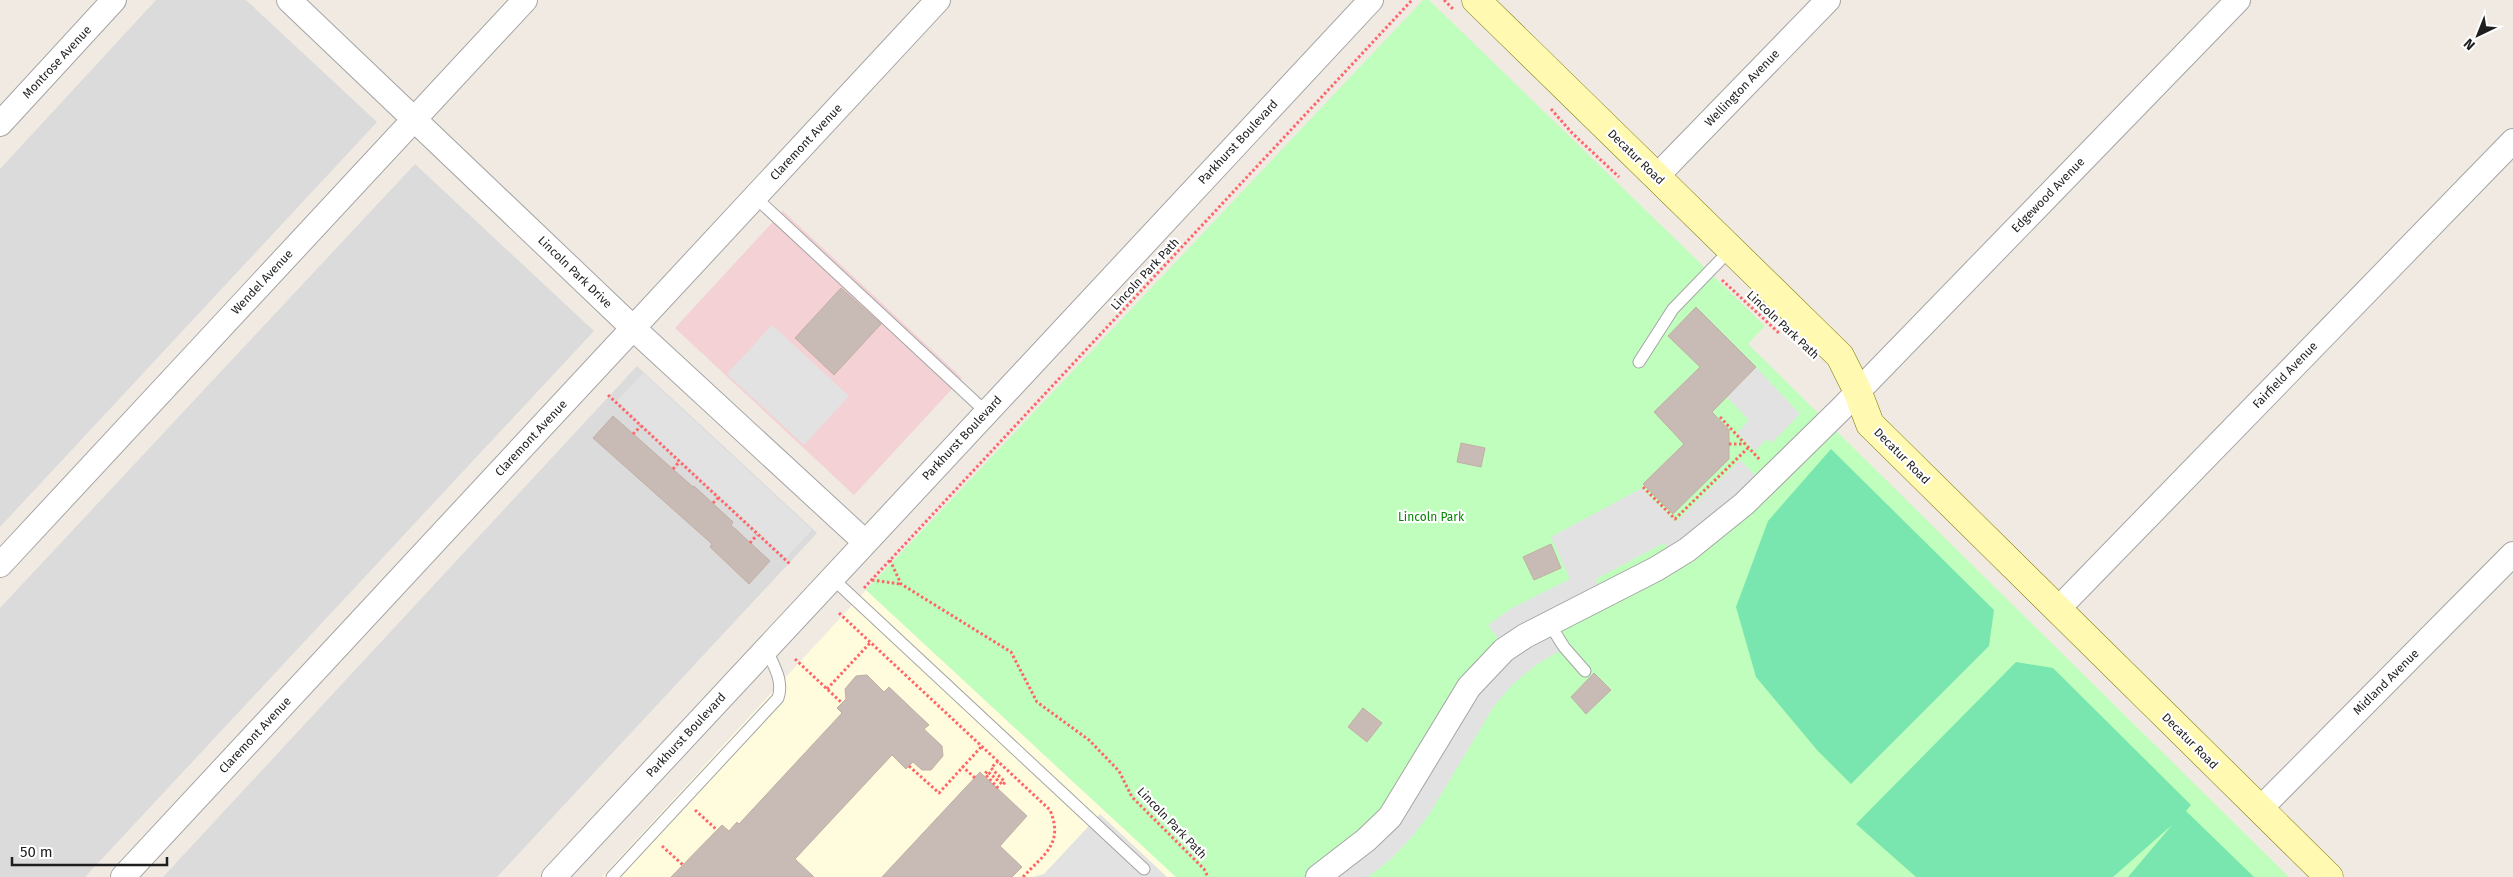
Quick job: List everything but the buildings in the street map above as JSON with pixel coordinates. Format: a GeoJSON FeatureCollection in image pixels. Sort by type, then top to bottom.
{"type":"FeatureCollection","features":[{"type":"Feature","properties":{"kind":"street","name":"Montrose Avenue"},"geometry":{"type":"LineString","coordinates":[[0,124],[114,0]]}},
{"type":"Feature","properties":{"kind":"street","name":"Lincoln Park Drive"},"geometry":{"type":"LineString","coordinates":[[288,0],[415,118],[633,328],[865,542]]}},
{"type":"Feature","properties":{"kind":"street","name":"Wendel Avenue"},"geometry":{"type":"LineString","coordinates":[[0,565],[525,0]]}},
{"type":"Feature","properties":{"kind":"street","name":"Claremont Avenue"},"geometry":{"type":"LineString","coordinates":[[123,877],[938,0]]}},
{"type":"Feature","properties":{"kind":"street","name":"Parkhurst Boulevard"},"geometry":{"type":"LineString","coordinates":[[554,877],[1371,0]]}},
{"type":"Feature","properties":{"kind":"street","name":"Decatur Road"},"geometry":{"type":"LineString","coordinates":[[1476,0],[1656,177],[1732,248],[1840,356],[1857,390],[1870,424],[2056,610],[2329,877]]}},
{"type":"Feature","properties":{"kind":"street","name":"Wellington Avenue"},"geometry":{"type":"LineString","coordinates":[[1656,177],[1828,0]]}},
{"type":"Feature","properties":{"kind":"street","name":"Edgewood Avenue"},"geometry":{"type":"LineString","coordinates":[[1318,877],[1366,840],[1390,817],[1465,694],[1485,668],[1518,640],[1656,569],[1707,535],[1744,504],[1798,452],[2238,0]]}},
{"type":"Feature","properties":{"kind":"street","name":"Fairfield Avenue"},"geometry":{"type":"LineString","coordinates":[[2056,610],[2513,141]]}},
{"type":"Feature","properties":{"kind":"street","name":"Midland Avenue"},"geometry":{"type":"LineString","coordinates":[[2259,810],[2513,554]]}},
{"type":"Feature","properties":{"kind":"lane"},"geometry":{"type":"LineString","coordinates":[[755,197],[986,412]]}},
{"type":"Feature","properties":{"kind":"lane"},"geometry":{"type":"LineString","coordinates":[[1639,362],[1673,309],[1732,248]]}},
{"type":"Feature","properties":{"kind":"lane"},"geometry":{"type":"LineString","coordinates":[[832,578],[1144,869]]}},
{"type":"Feature","properties":{"kind":"lane"},"geometry":{"type":"LineString","coordinates":[[1548,623],[1564,648],[1586,671]]}},
{"type":"Feature","properties":{"kind":"lane"},"geometry":{"type":"LineString","coordinates":[[612,877],[778,698],[781,689],[780,680],[766,648]]}},
{"type":"Feature","properties":{"kind":"path","name":"Lincoln Park Path"},"geometry":{"type":"LineString","coordinates":[[860,592],[1412,0]]}},
{"type":"Feature","properties":{"kind":"path","name":"Lincoln Park Path"},"geometry":{"type":"LineString","coordinates":[[1717,274],[1787,340]]}},
{"type":"Feature","properties":{"kind":"path"},"geometry":{"type":"LineString","coordinates":[[608,395],[791,565]]}},
{"type":"Feature","properties":{"kind":"path"},"geometry":{"type":"LineString","coordinates":[[1720,417],[1766,465]]}},
{"type":"Feature","properties":{"kind":"path"},"geometry":{"type":"LineString","coordinates":[[633,434],[641,426]]}},
{"type":"Feature","properties":{"kind":"path"},"geometry":{"type":"LineString","coordinates":[[1729,444],[1744,444]]}},
{"type":"Feature","properties":{"kind":"path"},"geometry":{"type":"LineString","coordinates":[[1643,486],[1675,520],[1748,448]]}},
{"type":"Feature","properties":{"kind":"path"},"geometry":{"type":"LineString","coordinates":[[673,469],[680,462]]}},
{"type":"Feature","properties":{"kind":"path"},"geometry":{"type":"LineString","coordinates":[[713,503],[718,498]]}},
{"type":"Feature","properties":{"kind":"path"},"geometry":{"type":"LineString","coordinates":[[750,543],[758,535]]}},
{"type":"Feature","properties":{"kind":"path"},"geometry":{"type":"LineString","coordinates":[[890,560],[901,584]]}},
{"type":"Feature","properties":{"kind":"path"},"geometry":{"type":"LineString","coordinates":[[871,580],[901,584]]}},
{"type":"Feature","properties":{"kind":"path","name":"Lincoln Park Path"},"geometry":{"type":"LineString","coordinates":[[901,584],[1011,652],[1037,702],[1089,740],[1119,771],[1132,797],[1204,869],[1208,877]]}},
{"type":"Feature","properties":{"kind":"path"},"geometry":{"type":"LineString","coordinates":[[839,614],[1045,804],[1054,820],[1054,844],[1023,877]]}},
{"type":"Feature","properties":{"kind":"path"},"geometry":{"type":"LineString","coordinates":[[827,689],[870,643]]}},
{"type":"Feature","properties":{"kind":"path"},"geometry":{"type":"LineString","coordinates":[[794,659],[842,703]]}},
{"type":"Feature","properties":{"kind":"path"},"geometry":{"type":"LineString","coordinates":[[909,766],[938,792],[982,746]]}},
{"type":"Feature","properties":{"kind":"path"},"geometry":{"type":"LineString","coordinates":[[998,761],[991,768],[1006,782],[1003,785],[988,771],[985,774],[999,789]]}},
{"type":"Feature","properties":{"kind":"path"},"geometry":{"type":"LineString","coordinates":[[962,766],[974,778]]}},
{"type":"Feature","properties":{"kind":"path"},"geometry":{"type":"LineString","coordinates":[[694,810],[716,830]]}},
{"type":"Feature","properties":{"kind":"path"},"geometry":{"type":"LineString","coordinates":[[662,845],[682,865]]}},
{"type":"Feature","properties":{"kind":"shaded area"},"geometry":{"type":"Polygon","coordinates":[[[156,0],[246,0],[377,122],[0,527],[0,169],[156,0]]]}},
{"type":"Feature","properties":{"kind":"shaded area"},"geometry":{"type":"Polygon","coordinates":[[[415,164],[594,331],[85,877],[0,877],[0,608],[415,164]]]}},
{"type":"Feature","properties":{"kind":"shaded area"},"geometry":{"type":"Polygon","coordinates":[[[783,211],[962,378],[854,495],[675,328],[783,211]]]}},
{"type":"Feature","properties":{"kind":"shaded area"},"geometry":{"type":"Polygon","coordinates":[[[772,325],[849,396],[804,445],[727,374],[772,325]]]}},
{"type":"Feature","properties":{"kind":"shaded area"},"geometry":{"type":"Polygon","coordinates":[[[637,366],[817,533],[497,877],[163,877],[637,366]]]}},
{"type":"Feature","properties":{"kind":"shaded area"},"geometry":{"type":"Polygon","coordinates":[[[1756,367],[1800,414],[1772,443],[1767,439],[1755,451],[1737,433],[1749,420],[1727,397],[1756,367]]]}},
{"type":"Feature","properties":{"kind":"shaded area"},"geometry":{"type":"Polygon","coordinates":[[[643,373],[812,530],[786,558],[617,401],[643,373]]]}},
{"type":"Feature","properties":{"kind":"shaded area"},"geometry":{"type":"Polygon","coordinates":[[[1740,460],[1757,477],[1735,498],[1668,548],[1664,543],[1596,579],[1599,586],[1526,623],[1500,641],[1488,625],[1512,608],[1570,579],[1551,537],[1642,488],[1676,522],[1740,460]]]}},
{"type":"Feature","properties":{"kind":"shaded area"},"geometry":{"type":"Polygon","coordinates":[[[866,590],[1176,877],[602,877],[866,590]]]}},
{"type":"Feature","properties":{"kind":"shaded area"},"geometry":{"type":"Polygon","coordinates":[[[1546,633],[1560,651],[1536,665],[1514,683],[1494,706],[1430,813],[1412,837],[1391,859],[1368,877],[1318,877],[1366,840],[1469,687],[1546,633]]]}},
{"type":"Feature","properties":{"kind":"shaded area"},"geometry":{"type":"Polygon","coordinates":[[[1100,814],[1167,877],[1033,877],[1044,874],[1100,814]]]}},
{"type":"Feature","properties":{"kind":"green space","name":"Lincoln Park"},"geometry":{"type":"Polygon","coordinates":[[[1423,0],[1429,0],[1765,326],[1748,344],[2289,877],[1176,877],[866,590],[1423,0]]]}},
{"type":"Feature","properties":{"kind":"green space"},"geometry":{"type":"Polygon","coordinates":[[[1831,449],[1994,610],[1989,646],[1851,784],[1817,750],[1756,677],[1736,607],[1768,521],[1831,449]]]}},
{"type":"Feature","properties":{"kind":"green space"},"geometry":{"type":"Polygon","coordinates":[[[2016,662],[2053,668],[2191,805],[2186,811],[2254,877],[2128,877],[2172,825],[2113,877],[1916,877],[1856,824],[2016,662]]]}}]}
